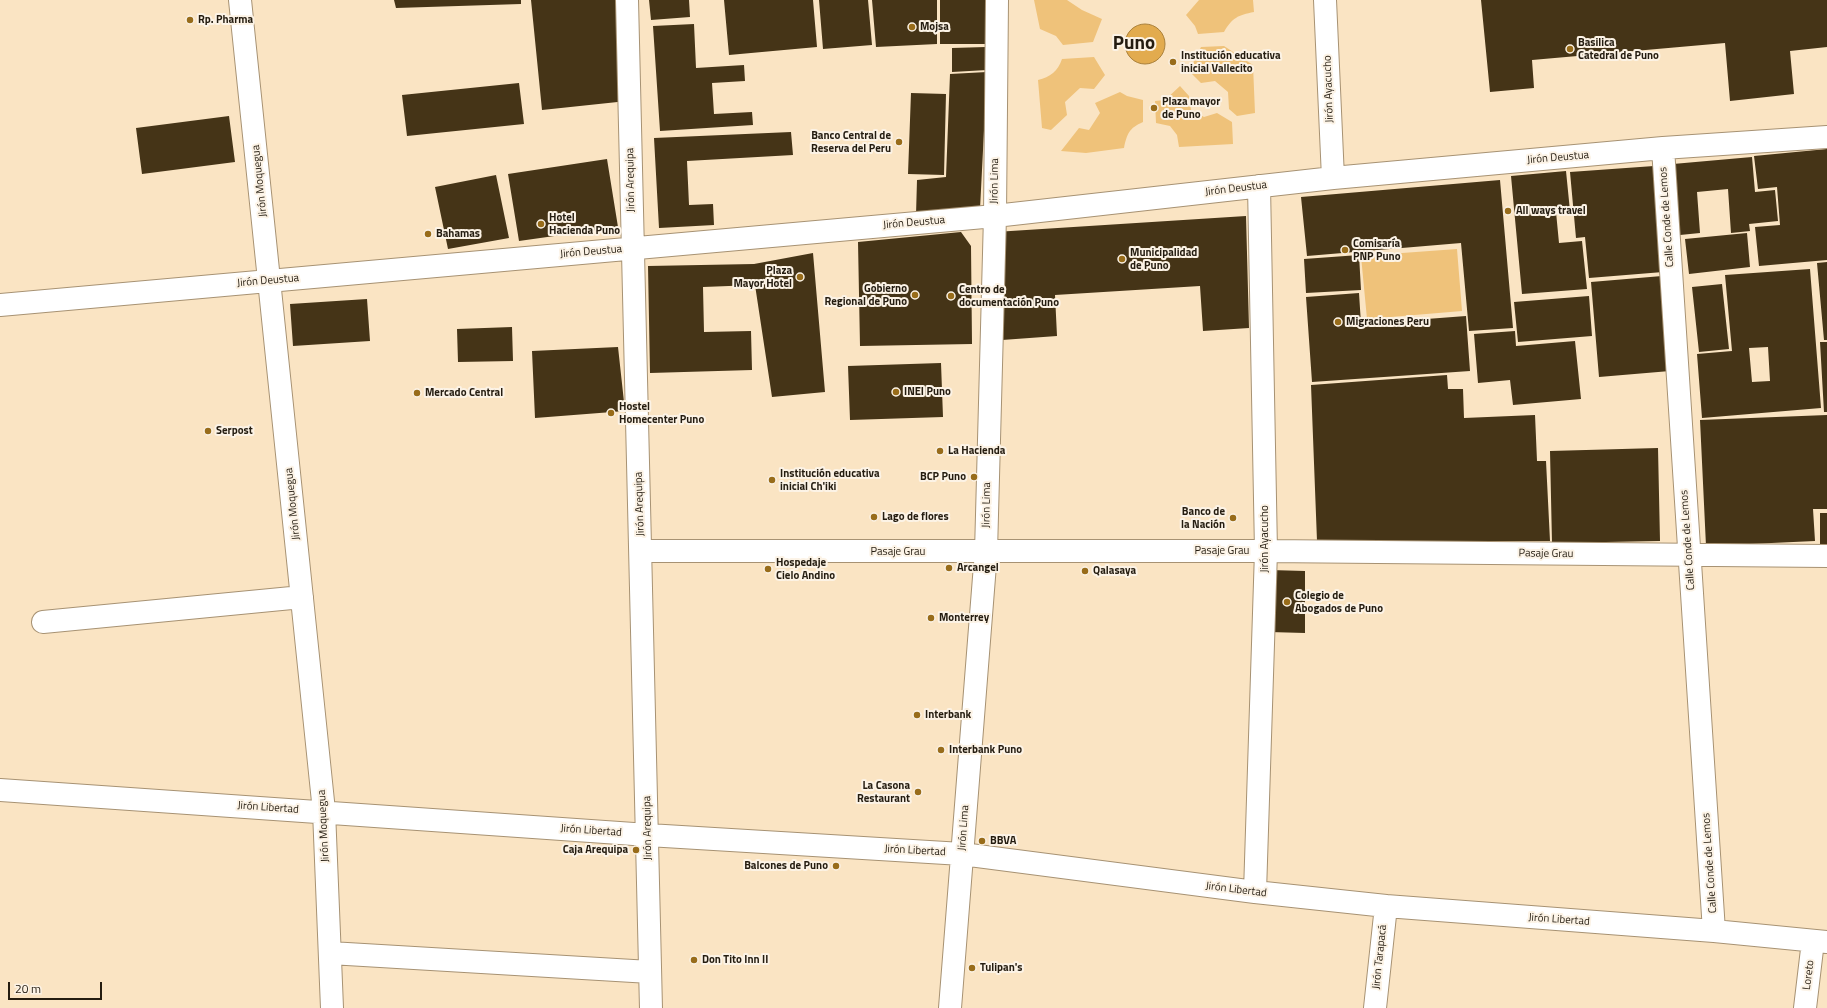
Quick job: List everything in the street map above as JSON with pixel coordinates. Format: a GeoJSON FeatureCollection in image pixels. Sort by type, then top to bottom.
{"type":"FeatureCollection","features":[{"type":"Feature","properties":{"kind":"street","name":"Jirón Moquegua"},"geometry":{"type":"LineString","coordinates":[[240,0],[271,280],[324,811],[332,1008]]}},
{"type":"Feature","properties":{"kind":"street","name":"Jirón Arequipa"},"geometry":{"type":"LineString","coordinates":[[627,0],[651,1008]]}},
{"type":"Feature","properties":{"kind":"street","name":"Jirón Lima"},"geometry":{"type":"LineString","coordinates":[[950,1008],[986,552],[995,216],[997,0]]}},
{"type":"Feature","properties":{"kind":"street","name":"Jirón Ayacucho"},"geometry":{"type":"LineString","coordinates":[[1325,0],[1333,178]]}},
{"type":"Feature","properties":{"kind":"street","name":"Jirón Deustua"},"geometry":{"type":"LineString","coordinates":[[0,305],[995,216],[1259,186],[1419,170],[1663,148],[1827,137]]}},
{"type":"Feature","properties":{"kind":"street","name":"Calle Conde de Lemos"},"geometry":{"type":"LineString","coordinates":[[1663,148],[1714,931]]}},
{"type":"Feature","properties":{"kind":"street","name":"Jirón Ayacucho"},"geometry":{"type":"LineString","coordinates":[[1255,892],[1266,551],[1259,186]]}},
{"type":"Feature","properties":{"kind":"street","name":"Pasaje Grau"},"geometry":{"type":"LineString","coordinates":[[641,551],[1266,551],[1827,556]]}},
{"type":"Feature","properties":{"kind":"street"},"geometry":{"type":"LineString","coordinates":[[43,622],[302,597]]}},
{"type":"Feature","properties":{"kind":"street","name":"Jirón Libertad"},"geometry":{"type":"LineString","coordinates":[[0,790],[324,811],[648,835],[962,854],[1255,892],[1386,906],[1714,931],[1820,942]]}},
{"type":"Feature","properties":{"kind":"street","name":"Jirón Tarapacá"},"geometry":{"type":"LineString","coordinates":[[1375,1008],[1386,906]]}},
{"type":"Feature","properties":{"kind":"street","name":"Loreto"},"geometry":{"type":"LineString","coordinates":[[1805,1008],[1820,942]]}},
{"type":"Feature","properties":{"kind":"street"},"geometry":{"type":"LineString","coordinates":[[330,953],[650,972]]}},
{"type":"Feature","properties":{"kind":"shaded area"},"geometry":{"type":"Polygon","coordinates":[[[1034,0],[1067,0],[1082,10],[1102,19],[1093,42],[1063,45],[1056,36],[1040,29],[1034,0]]]}},
{"type":"Feature","properties":{"kind":"shaded area"},"geometry":{"type":"Polygon","coordinates":[[[1199,0],[1253,0],[1254,12],[1244,14],[1233,20],[1224,32],[1198,34],[1195,26],[1186,15],[1199,0]]]}},
{"type":"Feature","properties":{"kind":"shaded area"},"geometry":{"type":"Polygon","coordinates":[[[1149,24],[1156,27],[1162,33],[1165,44],[1164,52],[1156,61],[1149,64],[1141,64],[1134,61],[1126,52],[1125,40],[1128,33],[1137,25],[1149,24]]]}},
{"type":"Feature","properties":{"kind":"shaded area"},"geometry":{"type":"Polygon","coordinates":[[[1224,46],[1253,65],[1255,113],[1237,116],[1229,109],[1228,92],[1215,81],[1201,83],[1189,71],[1201,47],[1224,46]]]}},
{"type":"Feature","properties":{"kind":"shaded area"},"geometry":{"type":"Polygon","coordinates":[[[1094,57],[1105,75],[1094,89],[1080,88],[1065,102],[1067,115],[1051,130],[1042,128],[1038,80],[1053,73],[1062,59],[1094,57]]]}},
{"type":"Feature","properties":{"kind":"shaded area"},"geometry":{"type":"Polygon","coordinates":[[[1180,86],[1189,96],[1191,110],[1204,117],[1217,113],[1232,122],[1233,144],[1179,147],[1177,135],[1170,126],[1156,123],[1155,101],[1165,100],[1180,86]]]}},
{"type":"Feature","properties":{"kind":"shaded area"},"geometry":{"type":"Polygon","coordinates":[[[1120,92],[1127,96],[1143,100],[1143,122],[1129,132],[1124,148],[1086,153],[1061,151],[1079,128],[1089,130],[1100,113],[1095,103],[1120,92]]]}},
{"type":"Feature","properties":{"kind":"shaded area"},"geometry":{"type":"Polygon","coordinates":[[[1457,249],[1462,311],[1367,319],[1361,256],[1457,249]]]}},
{"type":"Feature","properties":{"kind":"building"},"geometry":{"type":"Polygon","coordinates":[[[394,0],[521,0],[521,4],[396,8],[394,0]]]}},
{"type":"Feature","properties":{"kind":"building"},"geometry":{"type":"Polygon","coordinates":[[[531,0],[617,0],[627,101],[542,110],[531,0]]]}},
{"type":"Feature","properties":{"kind":"building"},"geometry":{"type":"Polygon","coordinates":[[[649,0],[689,0],[690,17],[651,20],[649,0]]]}},
{"type":"Feature","properties":{"kind":"building"},"geometry":{"type":"Polygon","coordinates":[[[724,0],[813,0],[817,47],[729,55],[724,0]]]}},
{"type":"Feature","properties":{"kind":"building"},"geometry":{"type":"Polygon","coordinates":[[[819,0],[868,0],[872,45],[823,49],[819,0]]]}},
{"type":"Feature","properties":{"kind":"building"},"geometry":{"type":"Polygon","coordinates":[[[872,0],[937,0],[937,44],[876,47],[872,0]]]}},
{"type":"Feature","properties":{"kind":"building"},"geometry":{"type":"Polygon","coordinates":[[[940,0],[986,0],[986,44],[940,44],[940,0]]]}},
{"type":"Feature","properties":{"kind":"building","name":"Basilica Catedral de Puno"},"geometry":{"type":"Polygon","coordinates":[[[1481,0],[1827,0],[1827,47],[1790,51],[1794,94],[1730,101],[1725,43],[1532,60],[1534,88],[1490,92],[1481,0]]]}},
{"type":"Feature","properties":{"kind":"building"},"geometry":{"type":"Polygon","coordinates":[[[694,24],[696,68],[744,65],[745,81],[712,83],[714,114],[752,112],[753,125],[660,131],[653,26],[694,24]]]}},
{"type":"Feature","properties":{"kind":"building"},"geometry":{"type":"Polygon","coordinates":[[[986,47],[987,70],[952,72],[952,48],[986,47]]]}},
{"type":"Feature","properties":{"kind":"building"},"geometry":{"type":"Polygon","coordinates":[[[987,72],[980,209],[916,215],[917,180],[946,177],[950,74],[987,72]]]}},
{"type":"Feature","properties":{"kind":"building"},"geometry":{"type":"Polygon","coordinates":[[[519,83],[524,124],[407,136],[402,95],[519,83]]]}},
{"type":"Feature","properties":{"kind":"building"},"geometry":{"type":"Polygon","coordinates":[[[911,93],[946,94],[944,175],[908,174],[911,93]]]}},
{"type":"Feature","properties":{"kind":"building"},"geometry":{"type":"Polygon","coordinates":[[[229,116],[235,162],[142,174],[136,128],[229,116]]]}},
{"type":"Feature","properties":{"kind":"building"},"geometry":{"type":"Polygon","coordinates":[[[791,132],[793,155],[687,161],[689,205],[713,204],[714,225],[659,228],[654,138],[791,132]]]}},
{"type":"Feature","properties":{"kind":"building"},"geometry":{"type":"Polygon","coordinates":[[[1827,149],[1827,260],[1759,266],[1755,227],[1780,225],[1777,187],[1758,189],[1754,156],[1827,149]]]}},
{"type":"Feature","properties":{"kind":"building"},"geometry":{"type":"Polygon","coordinates":[[[1752,157],[1755,192],[1775,190],[1778,221],[1749,224],[1750,231],[1731,233],[1728,189],[1697,192],[1700,233],[1680,235],[1673,164],[1752,157]]]}},
{"type":"Feature","properties":{"kind":"building"},"geometry":{"type":"Polygon","coordinates":[[[607,159],[618,227],[519,241],[508,174],[607,159]]]}},
{"type":"Feature","properties":{"kind":"building"},"geometry":{"type":"Polygon","coordinates":[[[1654,166],[1663,272],[1589,278],[1585,237],[1576,238],[1570,172],[1654,166]]]}},
{"type":"Feature","properties":{"kind":"building"},"geometry":{"type":"Polygon","coordinates":[[[1566,171],[1570,211],[1556,212],[1559,243],[1582,241],[1587,289],[1522,294],[1511,176],[1566,171]]]}},
{"type":"Feature","properties":{"kind":"building"},"geometry":{"type":"Polygon","coordinates":[[[496,175],[509,238],[448,249],[435,187],[496,175]]]}},
{"type":"Feature","properties":{"kind":"building","name":"Comisaría PNP Puno"},"geometry":{"type":"Polygon","coordinates":[[[1500,180],[1513,328],[1469,331],[1461,243],[1307,256],[1301,197],[1500,180]]]}},
{"type":"Feature","properties":{"kind":"building","name":"Municipalidad de Puno"},"geometry":{"type":"Polygon","coordinates":[[[1246,216],[1249,328],[1203,331],[1200,286],[1055,295],[1057,336],[1002,340],[995,232],[1246,216]]]}},
{"type":"Feature","properties":{"kind":"building","name":"Gobierno Regional de Puno"},"geometry":{"type":"Polygon","coordinates":[[[961,232],[971,246],[972,344],[860,346],[858,242],[961,232]]]}},
{"type":"Feature","properties":{"kind":"building"},"geometry":{"type":"Polygon","coordinates":[[[1747,233],[1750,267],[1689,274],[1685,239],[1747,233]]]}},
{"type":"Feature","properties":{"kind":"building"},"geometry":{"type":"Polygon","coordinates":[[[813,253],[825,392],[772,397],[755,285],[703,287],[704,332],[751,331],[752,370],[650,373],[648,266],[754,264],[813,253]]]}},
{"type":"Feature","properties":{"kind":"building"},"geometry":{"type":"Polygon","coordinates":[[[1359,255],[1361,290],[1306,293],[1304,259],[1359,255]]]}},
{"type":"Feature","properties":{"kind":"building"},"geometry":{"type":"Polygon","coordinates":[[[1827,262],[1827,340],[1824,340],[1817,263],[1827,262]]]}},
{"type":"Feature","properties":{"kind":"building"},"geometry":{"type":"Polygon","coordinates":[[[1810,269],[1821,408],[1702,418],[1697,354],[1732,351],[1725,275],[1810,269]],[[1768,347],[1749,348],[1752,382],[1770,381],[1768,347]]]}},
{"type":"Feature","properties":{"kind":"building"},"geometry":{"type":"Polygon","coordinates":[[[1662,276],[1670,371],[1599,377],[1591,282],[1662,276]]]}},
{"type":"Feature","properties":{"kind":"building"},"geometry":{"type":"Polygon","coordinates":[[[1722,284],[1729,349],[1699,352],[1692,287],[1722,284]]]}},
{"type":"Feature","properties":{"kind":"building"},"geometry":{"type":"Polygon","coordinates":[[[1359,293],[1361,324],[1466,316],[1470,371],[1312,382],[1306,297],[1359,293]]]}},
{"type":"Feature","properties":{"kind":"building"},"geometry":{"type":"Polygon","coordinates":[[[1589,296],[1592,336],[1518,342],[1514,302],[1589,296]]]}},
{"type":"Feature","properties":{"kind":"building"},"geometry":{"type":"Polygon","coordinates":[[[367,299],[370,341],[293,346],[290,304],[367,299]]]}},
{"type":"Feature","properties":{"kind":"building"},"geometry":{"type":"Polygon","coordinates":[[[512,327],[513,361],[458,362],[457,329],[512,327]]]}},
{"type":"Feature","properties":{"kind":"building"},"geometry":{"type":"Polygon","coordinates":[[[1515,331],[1516,346],[1575,341],[1581,399],[1513,405],[1510,380],[1478,383],[1474,334],[1515,331]]]}},
{"type":"Feature","properties":{"kind":"building"},"geometry":{"type":"Polygon","coordinates":[[[1820,342],[1827,342],[1827,412],[1824,412],[1820,342]]]}},
{"type":"Feature","properties":{"kind":"building"},"geometry":{"type":"Polygon","coordinates":[[[618,347],[625,411],[535,418],[532,351],[618,347]]]}},
{"type":"Feature","properties":{"kind":"building","name":"INEI Puno"},"geometry":{"type":"Polygon","coordinates":[[[941,363],[943,417],[850,420],[848,366],[941,363]]]}},
{"type":"Feature","properties":{"kind":"building"},"geometry":{"type":"Polygon","coordinates":[[[1447,375],[1448,389],[1463,389],[1464,418],[1535,415],[1537,461],[1546,461],[1550,541],[1317,541],[1311,385],[1447,375]]]}},
{"type":"Feature","properties":{"kind":"building"},"geometry":{"type":"Polygon","coordinates":[[[1827,415],[1827,509],[1813,509],[1815,541],[1706,546],[1700,420],[1827,415]]]}},
{"type":"Feature","properties":{"kind":"building"},"geometry":{"type":"Polygon","coordinates":[[[1658,448],[1660,541],[1552,543],[1550,451],[1658,448]]]}},
{"type":"Feature","properties":{"kind":"building"},"geometry":{"type":"Polygon","coordinates":[[[1820,513],[1827,513],[1827,552],[1820,552],[1820,513]]]}},
{"type":"Feature","properties":{"kind":"building","name":"Colegio de Abogados de Puno"},"geometry":{"type":"Polygon","coordinates":[[[1270,570],[1305,571],[1305,633],[1269,632],[1270,570]]]}},
{"type":"Feature","properties":{"kind":"place","name":"Rp. Pharma"},"geometry":{"type":"Point","coordinates":[190,20]}},
{"type":"Feature","properties":{"kind":"place","name":"Mojsa"},"geometry":{"type":"Point","coordinates":[912,27]}},
{"type":"Feature","properties":{"kind":"place","name":"Basilica Catedral de Puno"},"geometry":{"type":"Point","coordinates":[1570,49]}},
{"type":"Feature","properties":{"kind":"place","name":"Institución educativa inicial Vallecito"},"geometry":{"type":"Point","coordinates":[1173,62]}},
{"type":"Feature","properties":{"kind":"place","name":"Plaza mayor de Puno"},"geometry":{"type":"Point","coordinates":[1154,108]}},
{"type":"Feature","properties":{"kind":"place","name":"Banco Central de Reserva del Peru"},"geometry":{"type":"Point","coordinates":[899,142]}},
{"type":"Feature","properties":{"kind":"place","name":"All ways travel"},"geometry":{"type":"Point","coordinates":[1508,211]}},
{"type":"Feature","properties":{"kind":"place","name":"Hotel Hacienda Puno"},"geometry":{"type":"Point","coordinates":[541,224]}},
{"type":"Feature","properties":{"kind":"place","name":"Bahamas"},"geometry":{"type":"Point","coordinates":[428,234]}},
{"type":"Feature","properties":{"kind":"place","name":"Comisaría PNP Puno"},"geometry":{"type":"Point","coordinates":[1345,250]}},
{"type":"Feature","properties":{"kind":"place","name":"Municipalidad de Puno"},"geometry":{"type":"Point","coordinates":[1122,259]}},
{"type":"Feature","properties":{"kind":"place","name":"Plaza Mayor Hotel"},"geometry":{"type":"Point","coordinates":[800,277]}},
{"type":"Feature","properties":{"kind":"place","name":"Gobierno Regional de Puno"},"geometry":{"type":"Point","coordinates":[915,295]}},
{"type":"Feature","properties":{"kind":"place","name":"Centro de documentación Puno"},"geometry":{"type":"Point","coordinates":[951,296]}},
{"type":"Feature","properties":{"kind":"place","name":"Migraciones Peru"},"geometry":{"type":"Point","coordinates":[1338,322]}},
{"type":"Feature","properties":{"kind":"place","name":"INEI Puno"},"geometry":{"type":"Point","coordinates":[896,392]}},
{"type":"Feature","properties":{"kind":"place","name":"Mercado Central"},"geometry":{"type":"Point","coordinates":[417,393]}},
{"type":"Feature","properties":{"kind":"place","name":"Hostel Homecenter Puno"},"geometry":{"type":"Point","coordinates":[611,413]}},
{"type":"Feature","properties":{"kind":"place","name":"Serpost"},"geometry":{"type":"Point","coordinates":[208,431]}},
{"type":"Feature","properties":{"kind":"place","name":"La Hacienda"},"geometry":{"type":"Point","coordinates":[940,451]}},
{"type":"Feature","properties":{"kind":"place","name":"BCP Puno"},"geometry":{"type":"Point","coordinates":[974,477]}},
{"type":"Feature","properties":{"kind":"place","name":"Institución educativa inicial Ch'iki"},"geometry":{"type":"Point","coordinates":[772,480]}},
{"type":"Feature","properties":{"kind":"place","name":"Lago de flores"},"geometry":{"type":"Point","coordinates":[874,517]}},
{"type":"Feature","properties":{"kind":"place","name":"Banco de la Nación"},"geometry":{"type":"Point","coordinates":[1233,518]}},
{"type":"Feature","properties":{"kind":"place","name":"Arcangel"},"geometry":{"type":"Point","coordinates":[949,568]}},
{"type":"Feature","properties":{"kind":"place","name":"Hospedaje Cielo Andino"},"geometry":{"type":"Point","coordinates":[768,569]}},
{"type":"Feature","properties":{"kind":"place","name":"Qalasaya"},"geometry":{"type":"Point","coordinates":[1085,571]}},
{"type":"Feature","properties":{"kind":"place","name":"Colegio de Abogados de Puno"},"geometry":{"type":"Point","coordinates":[1287,602]}},
{"type":"Feature","properties":{"kind":"place","name":"Monterrey"},"geometry":{"type":"Point","coordinates":[931,618]}},
{"type":"Feature","properties":{"kind":"place","name":"Interbank"},"geometry":{"type":"Point","coordinates":[917,715]}},
{"type":"Feature","properties":{"kind":"place","name":"Interbank Puno"},"geometry":{"type":"Point","coordinates":[941,750]}},
{"type":"Feature","properties":{"kind":"place","name":"La Casona Restaurant"},"geometry":{"type":"Point","coordinates":[918,792]}},
{"type":"Feature","properties":{"kind":"place","name":"BBVA"},"geometry":{"type":"Point","coordinates":[982,841]}},
{"type":"Feature","properties":{"kind":"place","name":"Caja Arequipa"},"geometry":{"type":"Point","coordinates":[636,850]}},
{"type":"Feature","properties":{"kind":"place","name":"Balcones de Puno"},"geometry":{"type":"Point","coordinates":[836,866]}},
{"type":"Feature","properties":{"kind":"place","name":"Don Tito Inn II"},"geometry":{"type":"Point","coordinates":[694,960]}},
{"type":"Feature","properties":{"kind":"place","name":"Tulipan's"},"geometry":{"type":"Point","coordinates":[972,968]}},
{"type":"Feature","properties":{"kind":"district","name":"Puno"},"geometry":{"type":"Point","coordinates":[1134,44]}}]}
